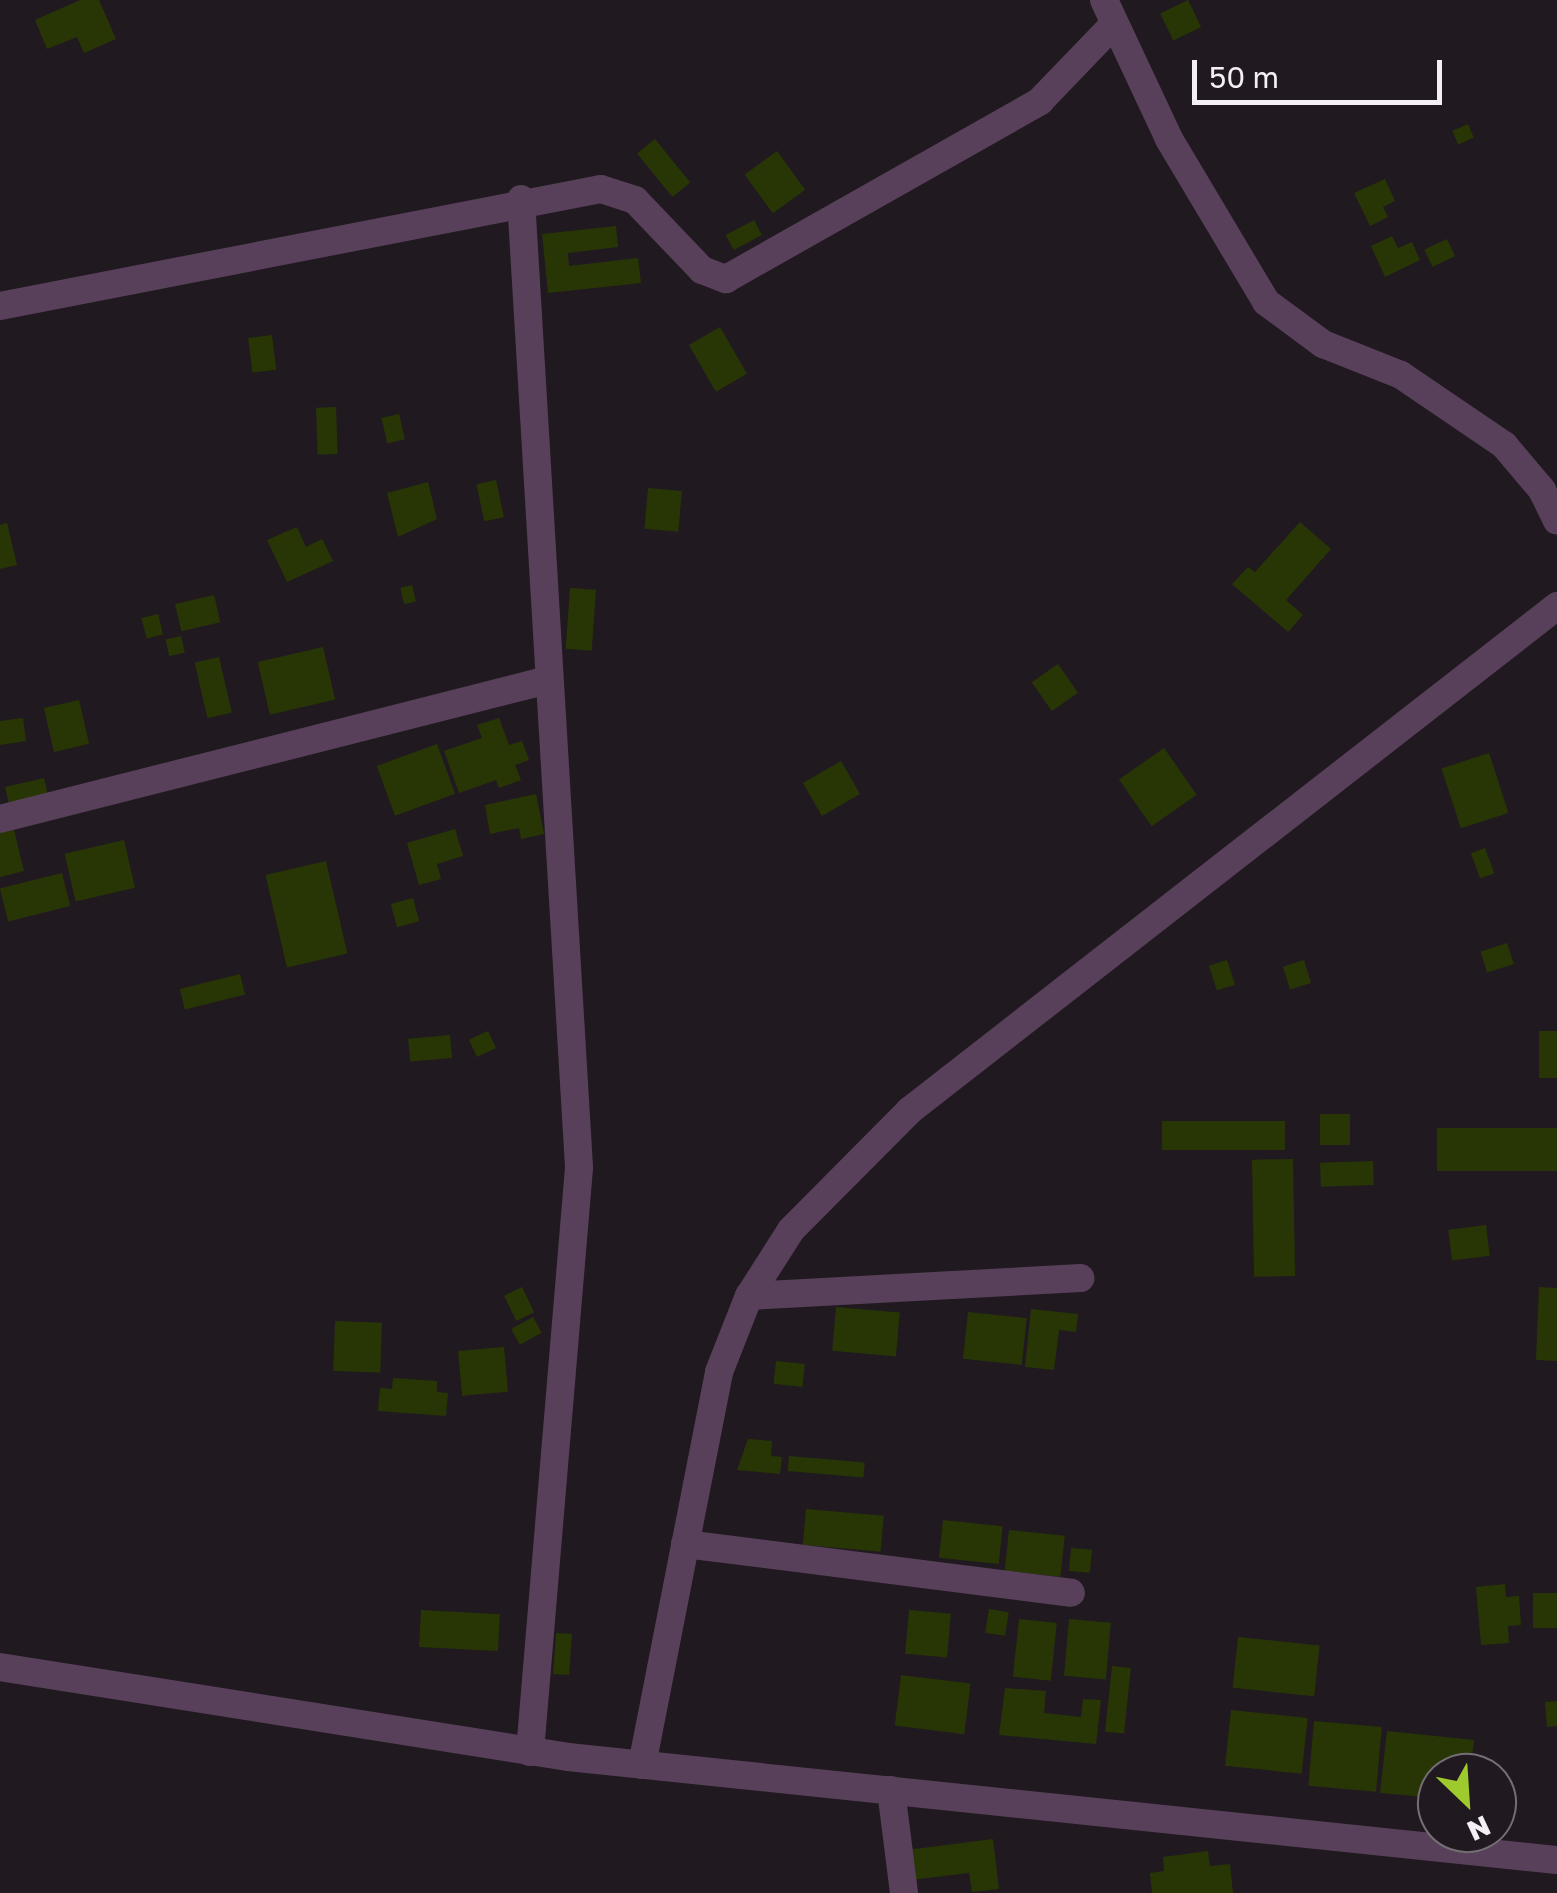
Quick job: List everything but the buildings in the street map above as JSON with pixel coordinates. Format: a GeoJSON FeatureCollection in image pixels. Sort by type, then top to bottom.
{"type":"FeatureCollection","features":[{"type":"Feature","properties":{"kind":"street"},"geometry":{"type":"LineString","coordinates":[[0,306],[521,200],[620,192],[702,270],[726,279],[1040,101],[1109,12],[1169,139],[1266,302],[1306,334],[1401,375],[1504,444],[1542,490],[1557,521]]}},
{"type":"Feature","properties":{"kind":"street"},"geometry":{"type":"LineString","coordinates":[[521,200],[579,1168],[530,1752]]}},
{"type":"Feature","properties":{"kind":"street"},"geometry":{"type":"LineString","coordinates":[[642,1765],[719,1372],[749,1296],[791,1230],[909,1111],[1557,606]]}},
{"type":"Feature","properties":{"kind":"street"},"geometry":{"type":"LineString","coordinates":[[0,819],[548,680]]}},
{"type":"Feature","properties":{"kind":"street"},"geometry":{"type":"LineString","coordinates":[[749,1296],[1081,1278]]}},
{"type":"Feature","properties":{"kind":"street"},"geometry":{"type":"LineString","coordinates":[[685,1544],[1071,1593]]}},
{"type":"Feature","properties":{"kind":"street"},"geometry":{"type":"LineString","coordinates":[[0,1667],[530,1752],[1557,1860]]}},
{"type":"Feature","properties":{"kind":"street"},"geometry":{"type":"LineString","coordinates":[[891,1790],[904,1893]]}}]}
